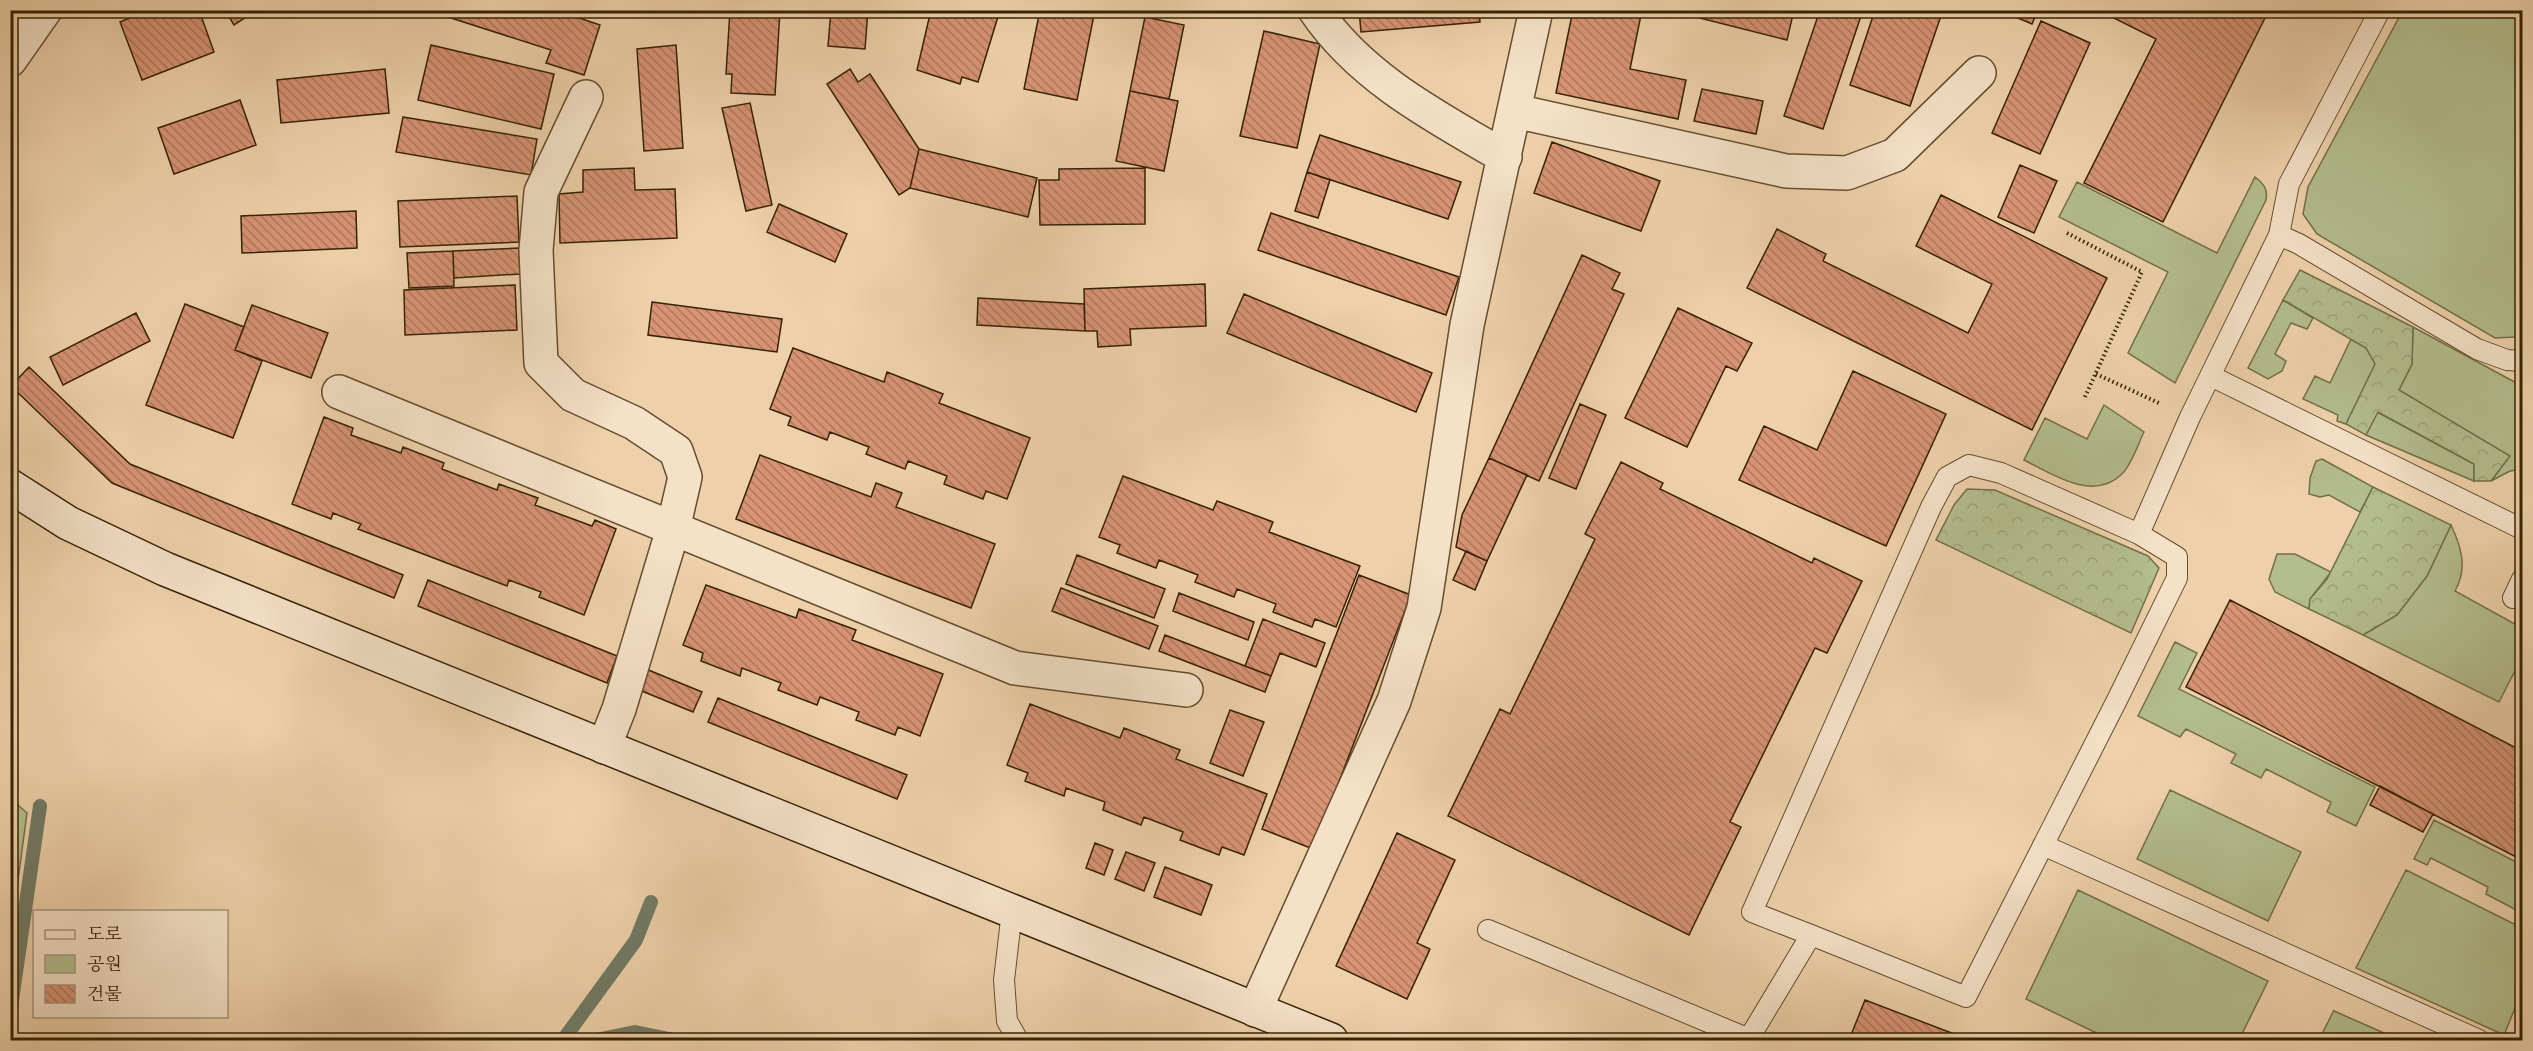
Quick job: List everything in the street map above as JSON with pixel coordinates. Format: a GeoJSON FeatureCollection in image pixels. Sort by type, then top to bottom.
{"type":"FeatureCollection","features":[{"type":"Feature","properties":{"kind":"street"},"geometry":{"type":"LineString","coordinates":[[10,60],[45,10]]}},
{"type":"Feature","properties":{"kind":"street"},"geometry":{"type":"LineString","coordinates":[[1315,10],[1359,62],[1422,109],[1504,157]]}},
{"type":"Feature","properties":{"kind":"street"},"geometry":{"type":"LineString","coordinates":[[1255,1010],[1394,701],[1424,608],[1467,325],[1536,10]]}},
{"type":"Feature","properties":{"kind":"street"},"geometry":{"type":"LineString","coordinates":[[1515,111],[1786,171],[1847,173],[1895,155],[1979,73]]}},
{"type":"Feature","properties":{"kind":"street"},"geometry":{"type":"LineString","coordinates":[[586,97],[541,192],[536,250],[541,363],[573,395],[634,423],[676,451],[685,477],[673,529],[620,709],[604,747]]}},
{"type":"Feature","properties":{"kind":"street"},"geometry":{"type":"LineString","coordinates":[[339,392],[1015,668],[1186,690]]}},
{"type":"Feature","properties":{"kind":"street"},"geometry":{"type":"LineString","coordinates":[[10,486],[68,524],[165,569],[1331,1041]]}},
{"type":"Feature","properties":{"kind":"lane"},"geometry":{"type":"LineString","coordinates":[[2139,534],[2190,417],[2279,235],[2289,184],[2380,10]]}},
{"type":"Feature","properties":{"kind":"lane"},"geometry":{"type":"LineString","coordinates":[[2279,235],[2299,244],[2477,349],[2507,360],[2523,361]]}},
{"type":"Feature","properties":{"kind":"lane"},"geometry":{"type":"LineString","coordinates":[[2211,376],[2523,529]]}},
{"type":"Feature","properties":{"kind":"lane"},"geometry":{"type":"LineString","coordinates":[[1969,465],[2001,473],[2139,534],[2177,557],[2176,578],[1966,997],[1752,912],[1926,518],[1947,477],[1969,465]]}},
{"type":"Feature","properties":{"kind":"lane"},"geometry":{"type":"LineString","coordinates":[[2513,598],[2523,579]]}},
{"type":"Feature","properties":{"kind":"lane"},"geometry":{"type":"LineString","coordinates":[[2043,844],[2479,1041]]}},
{"type":"Feature","properties":{"kind":"lane"},"geometry":{"type":"LineString","coordinates":[[1012,911],[1004,980],[1007,1021],[1018,1041]]}},
{"type":"Feature","properties":{"kind":"lane"},"geometry":{"type":"LineString","coordinates":[[1488,930],[1748,1040],[1811,935]]}},
{"type":"Feature","properties":{"kind":"path"},"geometry":{"type":"LineString","coordinates":[[2067,233],[2142,272],[2084,399]]}},
{"type":"Feature","properties":{"kind":"path"},"geometry":{"type":"LineString","coordinates":[[2096,374],[2162,404]]}},
{"type":"Feature","properties":{"kind":"green space"},"geometry":{"type":"Polygon","coordinates":[[[2403,10],[2522,11],[2522,332],[2515,337],[2495,338],[2317,234],[2303,214],[2308,187],[2403,10]]]}},
{"type":"Feature","properties":{"kind":"green space"},"geometry":{"type":"Polygon","coordinates":[[[2255,177],[2265,187],[2266,200],[2175,383],[2128,353],[2168,272],[2059,217],[2077,182],[2217,253],[2255,177]]]}},
{"type":"Feature","properties":{"kind":"green space"},"geometry":{"type":"Polygon","coordinates":[[[2300,270],[2413,327],[2412,364],[2399,390],[2510,456],[2491,481],[2474,481],[2474,464],[2378,412],[2366,435],[2346,424],[2375,364],[2366,348],[2283,300],[2300,270]]]}},
{"type":"Feature","properties":{"kind":"green space"},"geometry":{"type":"Polygon","coordinates":[[[2283,300],[2313,318],[2307,329],[2291,323],[2275,354],[2286,361],[2282,371],[2268,379],[2248,368],[2283,300]]]}},
{"type":"Feature","properties":{"kind":"green space"},"geometry":{"type":"Polygon","coordinates":[[[2413,327],[2522,386],[2522,469],[2510,471],[2491,481],[2509,457],[2399,390],[2412,364],[2413,327]]]}},
{"type":"Feature","properties":{"kind":"green space"},"geometry":{"type":"Polygon","coordinates":[[[2351,339],[2366,348],[2376,364],[2346,424],[2337,421],[2338,415],[2303,399],[2315,376],[2330,383],[2351,339]]]}},
{"type":"Feature","properties":{"kind":"green space"},"geometry":{"type":"Polygon","coordinates":[[[2104,405],[2144,432],[2126,470],[2111,482],[2099,486],[2073,483],[2024,460],[2045,418],[2087,439],[2104,405]]]}},
{"type":"Feature","properties":{"kind":"green space"},"geometry":{"type":"Polygon","coordinates":[[[2377,412],[2474,464],[2474,481],[2366,435],[2377,412]]]}},
{"type":"Feature","properties":{"kind":"green space"},"geometry":{"type":"Polygon","coordinates":[[[2322,459],[2373,487],[2360,512],[2329,495],[2320,497],[2309,494],[2310,478],[2316,461],[2322,459]]]}},
{"type":"Feature","properties":{"kind":"green space"},"geometry":{"type":"Polygon","coordinates":[[[2373,487],[2451,525],[2427,576],[2397,615],[2363,635],[2309,609],[2310,599],[2327,579],[2373,487]]]}},
{"type":"Feature","properties":{"kind":"green space"},"geometry":{"type":"Polygon","coordinates":[[[1967,489],[1995,490],[2148,556],[2159,568],[2131,633],[1936,540],[1954,505],[1967,489]]]}},
{"type":"Feature","properties":{"kind":"green space"},"geometry":{"type":"Polygon","coordinates":[[[2451,525],[2462,557],[2461,574],[2455,591],[2522,628],[2522,657],[2499,702],[2363,635],[2397,615],[2427,576],[2451,525]]]}},
{"type":"Feature","properties":{"kind":"green space"},"geometry":{"type":"Polygon","coordinates":[[[2277,554],[2295,554],[2331,572],[2310,599],[2309,609],[2275,592],[2269,579],[2277,554]]]}},
{"type":"Feature","properties":{"kind":"green space"},"geometry":{"type":"Polygon","coordinates":[[[2175,642],[2197,653],[2179,689],[2375,787],[2356,826],[2327,812],[2331,802],[2266,769],[2261,778],[2231,763],[2236,754],[2186,729],[2180,737],[2138,716],[2175,642]]]}},
{"type":"Feature","properties":{"kind":"green space"},"geometry":{"type":"Polygon","coordinates":[[[2170,790],[2301,852],[2268,921],[2137,859],[2170,790]]]}},
{"type":"Feature","properties":{"kind":"green space"},"geometry":{"type":"Polygon","coordinates":[[[11,799],[27,813],[11,932],[11,799]]]}},
{"type":"Feature","properties":{"kind":"green space"},"geometry":{"type":"Polygon","coordinates":[[[2434,820],[2522,865],[2520,912],[2486,894],[2488,887],[2431,858],[2427,865],[2414,859],[2434,820]]]}},
{"type":"Feature","properties":{"kind":"green space"},"geometry":{"type":"Polygon","coordinates":[[[2406,870],[2522,928],[2522,991],[2504,1035],[2356,968],[2406,870]]]}},
{"type":"Feature","properties":{"kind":"green space"},"geometry":{"type":"Polygon","coordinates":[[[2078,890],[2268,981],[2239,1040],[2111,1040],[2026,999],[2078,890]]]}},
{"type":"Feature","properties":{"kind":"green space"},"geometry":{"type":"Polygon","coordinates":[[[2334,1011],[2400,1040],[2319,1040],[2334,1011]]]}},
{"type":"Feature","properties":{"kind":"building"},"geometry":{"type":"Polygon","coordinates":[[[149,10],[199,10],[214,52],[142,80],[120,22],[149,10]]]}},
{"type":"Feature","properties":{"kind":"building"},"geometry":{"type":"Polygon","coordinates":[[[225,10],[257,10],[234,25],[225,10]]]}},
{"type":"Feature","properties":{"kind":"building"},"geometry":{"type":"Polygon","coordinates":[[[426,10],[556,10],[600,25],[584,75],[546,63],[551,50],[426,10]]]}},
{"type":"Feature","properties":{"kind":"building"},"geometry":{"type":"Polygon","coordinates":[[[730,10],[780,10],[775,95],[731,93],[732,74],[726,74],[730,10]]]}},
{"type":"Feature","properties":{"kind":"building"},"geometry":{"type":"Polygon","coordinates":[[[831,10],[868,10],[865,49],[828,46],[831,10]]]}},
{"type":"Feature","properties":{"kind":"building"},"geometry":{"type":"Polygon","coordinates":[[[931,10],[1000,10],[978,82],[962,77],[960,84],[917,70],[931,10]]]}},
{"type":"Feature","properties":{"kind":"building"},"geometry":{"type":"Polygon","coordinates":[[[1040,10],[1095,10],[1077,100],[1024,89],[1040,10]]]}},
{"type":"Feature","properties":{"kind":"building"},"geometry":{"type":"Polygon","coordinates":[[[1359,10],[1479,10],[1480,22],[1361,32],[1359,10]]]}},
{"type":"Feature","properties":{"kind":"building"},"geometry":{"type":"Polygon","coordinates":[[[1573,10],[1642,10],[1630,69],[1686,80],[1678,119],[1556,93],[1573,10]]]}},
{"type":"Feature","properties":{"kind":"building"},"geometry":{"type":"Polygon","coordinates":[[[1668,10],[1794,10],[1787,40],[1668,10]]]}},
{"type":"Feature","properties":{"kind":"building"},"geometry":{"type":"Polygon","coordinates":[[[1820,10],[1863,10],[1823,129],[1784,116],[1820,10]]]}},
{"type":"Feature","properties":{"kind":"building"},"geometry":{"type":"Polygon","coordinates":[[[1875,10],[1943,10],[1910,106],[1850,85],[1875,10]]]}},
{"type":"Feature","properties":{"kind":"building"},"geometry":{"type":"Polygon","coordinates":[[[1999,10],[2038,10],[2032,24],[1999,10]]]}},
{"type":"Feature","properties":{"kind":"building"},"geometry":{"type":"Polygon","coordinates":[[[2098,10],[2269,10],[2163,222],[2084,183],[2156,39],[2098,10]]]}},
{"type":"Feature","properties":{"kind":"building"},"geometry":{"type":"Polygon","coordinates":[[[1145,17],[1184,25],[1169,99],[1130,91],[1145,17]]]}},
{"type":"Feature","properties":{"kind":"building"},"geometry":{"type":"Polygon","coordinates":[[[2041,21],[2090,43],[2040,154],[1992,133],[2041,21]]]}},
{"type":"Feature","properties":{"kind":"building"},"geometry":{"type":"Polygon","coordinates":[[[1264,31],[1320,44],[1297,148],[1240,136],[1264,31]]]}},
{"type":"Feature","properties":{"kind":"building"},"geometry":{"type":"Polygon","coordinates":[[[431,45],[554,74],[541,129],[418,100],[431,45]]]}},
{"type":"Feature","properties":{"kind":"building"},"geometry":{"type":"Polygon","coordinates":[[[676,45],[683,148],[644,151],[637,49],[676,45]]]}},
{"type":"Feature","properties":{"kind":"building"},"geometry":{"type":"Polygon","coordinates":[[[385,69],[389,113],[281,123],[277,80],[385,69]]]}},
{"type":"Feature","properties":{"kind":"building"},"geometry":{"type":"Polygon","coordinates":[[[850,69],[858,82],[870,74],[919,149],[910,188],[899,195],[827,84],[850,69]]]}},
{"type":"Feature","properties":{"kind":"building"},"geometry":{"type":"Polygon","coordinates":[[[1702,89],[1763,101],[1756,134],[1694,121],[1702,89]]]}},
{"type":"Feature","properties":{"kind":"building"},"geometry":{"type":"Polygon","coordinates":[[[1130,91],[1178,101],[1164,171],[1116,161],[1130,91]]]}},
{"type":"Feature","properties":{"kind":"building"},"geometry":{"type":"Polygon","coordinates":[[[240,100],[256,145],[174,174],[158,128],[240,100]]]}},
{"type":"Feature","properties":{"kind":"building"},"geometry":{"type":"Polygon","coordinates":[[[750,103],[772,205],[746,211],[722,108],[750,103]]]}},
{"type":"Feature","properties":{"kind":"building"},"geometry":{"type":"Polygon","coordinates":[[[403,117],[537,139],[531,175],[396,152],[403,117]]]}},
{"type":"Feature","properties":{"kind":"building"},"geometry":{"type":"Polygon","coordinates":[[[1320,135],[1461,182],[1448,219],[1307,172],[1320,135]]]}},
{"type":"Feature","properties":{"kind":"building"},"geometry":{"type":"Polygon","coordinates":[[[1552,142],[1660,181],[1641,231],[1534,193],[1552,142]]]}},
{"type":"Feature","properties":{"kind":"building"},"geometry":{"type":"Polygon","coordinates":[[[919,149],[1037,178],[1028,217],[910,188],[919,149]]]}},
{"type":"Feature","properties":{"kind":"building"},"geometry":{"type":"Polygon","coordinates":[[[2020,165],[2057,181],[2034,233],[1998,217],[2020,165]]]}},
{"type":"Feature","properties":{"kind":"building"},"geometry":{"type":"Polygon","coordinates":[[[634,168],[635,190],[675,189],[677,238],[560,243],[559,194],[583,192],[583,170],[634,168]]]}},
{"type":"Feature","properties":{"kind":"building"},"geometry":{"type":"Polygon","coordinates":[[[1145,168],[1145,224],[1040,225],[1039,180],[1059,180],[1059,169],[1145,168]]]}},
{"type":"Feature","properties":{"kind":"building"},"geometry":{"type":"Polygon","coordinates":[[[1307,172],[1330,180],[1318,218],[1295,211],[1307,172]]]}},
{"type":"Feature","properties":{"kind":"building"},"geometry":{"type":"Polygon","coordinates":[[[1941,195],[2107,278],[2032,430],[1747,288],[1777,229],[1826,254],[1823,261],[1968,333],[1992,284],[1916,246],[1941,195]]]}},
{"type":"Feature","properties":{"kind":"building"},"geometry":{"type":"Polygon","coordinates":[[[517,196],[519,242],[400,247],[398,201],[517,196]]]}},
{"type":"Feature","properties":{"kind":"building"},"geometry":{"type":"Polygon","coordinates":[[[779,204],[847,234],[835,262],[767,232],[779,204]]]}},
{"type":"Feature","properties":{"kind":"building"},"geometry":{"type":"Polygon","coordinates":[[[356,211],[357,248],[242,253],[241,216],[356,211]]]}},
{"type":"Feature","properties":{"kind":"building"},"geometry":{"type":"Polygon","coordinates":[[[1271,213],[1459,277],[1446,315],[1258,250],[1271,213]]]}},
{"type":"Feature","properties":{"kind":"building"},"geometry":{"type":"Polygon","coordinates":[[[519,248],[520,274],[454,278],[453,251],[519,248]]]}},
{"type":"Feature","properties":{"kind":"building"},"geometry":{"type":"Polygon","coordinates":[[[453,251],[454,286],[409,288],[407,253],[453,251]]]}},
{"type":"Feature","properties":{"kind":"building"},"geometry":{"type":"Polygon","coordinates":[[[1582,255],[1620,273],[1612,289],[1624,294],[1539,481],[1489,458],[1582,255]]]}},
{"type":"Feature","properties":{"kind":"building"},"geometry":{"type":"Polygon","coordinates":[[[1205,284],[1206,326],[1130,329],[1131,345],[1098,347],[1097,331],[1085,331],[1084,289],[1205,284]]]}},
{"type":"Feature","properties":{"kind":"building"},"geometry":{"type":"Polygon","coordinates":[[[515,285],[517,330],[405,335],[404,290],[515,285]]]}},
{"type":"Feature","properties":{"kind":"building"},"geometry":{"type":"Polygon","coordinates":[[[1244,294],[1432,373],[1416,412],[1227,333],[1244,294]]]}},
{"type":"Feature","properties":{"kind":"building"},"geometry":{"type":"Polygon","coordinates":[[[978,298],[1084,304],[1085,331],[977,325],[978,298]]]}},
{"type":"Feature","properties":{"kind":"building"},"geometry":{"type":"Polygon","coordinates":[[[652,302],[782,319],[777,352],[648,335],[652,302]]]}},
{"type":"Feature","properties":{"kind":"building"},"geometry":{"type":"Polygon","coordinates":[[[185,304],[244,327],[235,350],[262,361],[233,438],[146,405],[185,304]]]}},
{"type":"Feature","properties":{"kind":"building"},"geometry":{"type":"Polygon","coordinates":[[[252,305],[328,333],[311,378],[235,350],[252,305]]]}},
{"type":"Feature","properties":{"kind":"building"},"geometry":{"type":"Polygon","coordinates":[[[1678,308],[1752,343],[1737,371],[1726,366],[1687,447],[1625,418],[1678,308]]]}},
{"type":"Feature","properties":{"kind":"building"},"geometry":{"type":"Polygon","coordinates":[[[136,313],[150,341],[63,385],[50,357],[136,313]]]}},
{"type":"Feature","properties":{"kind":"building"},"geometry":{"type":"Polygon","coordinates":[[[793,348],[884,382],[887,372],[943,394],[939,403],[1030,438],[1007,499],[986,491],[983,499],[944,484],[947,476],[908,461],[905,469],[866,454],[869,447],[830,432],[827,440],[788,425],[791,417],[770,409],[793,348]]]}},
{"type":"Feature","properties":{"kind":"building"},"geometry":{"type":"Polygon","coordinates":[[[29,367],[130,464],[403,575],[394,598],[112,483],[11,386],[29,367]]]}},
{"type":"Feature","properties":{"kind":"building"},"geometry":{"type":"Polygon","coordinates":[[[1853,371],[1946,414],[1886,546],[1739,480],[1764,426],[1817,450],[1853,371]]]}},
{"type":"Feature","properties":{"kind":"building"},"geometry":{"type":"Polygon","coordinates":[[[1580,404],[1606,415],[1576,489],[1549,478],[1580,404]]]}},
{"type":"Feature","properties":{"kind":"building"},"geometry":{"type":"Polygon","coordinates":[[[324,417],[353,428],[351,435],[401,453],[403,447],[444,463],[442,469],[497,490],[499,484],[538,498],[535,505],[592,526],[595,520],[616,529],[584,615],[539,597],[541,592],[509,580],[507,586],[358,529],[361,524],[333,513],[331,519],[292,504],[324,417]]]}},
{"type":"Feature","properties":{"kind":"building"},"geometry":{"type":"Polygon","coordinates":[[[760,455],[871,497],[876,483],[902,493],[896,507],[995,544],[971,608],[736,519],[760,455]]]}},
{"type":"Feature","properties":{"kind":"building"},"geometry":{"type":"Polygon","coordinates":[[[1489,458],[1527,475],[1487,561],[1456,547],[1462,515],[1489,458]]]}},
{"type":"Feature","properties":{"kind":"building"},"geometry":{"type":"Polygon","coordinates":[[[1621,462],[1663,483],[1660,489],[1812,563],[1814,558],[1862,581],[1827,653],[1815,648],[1730,822],[1741,827],[1689,935],[1448,816],[1500,709],[1510,714],[1595,539],[1585,534],[1621,462]]]}},
{"type":"Feature","properties":{"kind":"building"},"geometry":{"type":"Polygon","coordinates":[[[1123,476],[1213,510],[1217,501],[1273,522],[1269,532],[1360,566],[1336,627],[1315,619],[1312,627],[1273,612],[1276,604],[1237,589],[1234,597],[1195,582],[1198,575],[1159,560],[1156,568],[1117,553],[1120,545],[1099,537],[1123,476]]]}},
{"type":"Feature","properties":{"kind":"building"},"geometry":{"type":"Polygon","coordinates":[[[1466,551],[1487,561],[1475,590],[1453,580],[1466,551]]]}},
{"type":"Feature","properties":{"kind":"building"},"geometry":{"type":"Polygon","coordinates":[[[1077,555],[1165,589],[1154,618],[1066,584],[1077,555]]]}},
{"type":"Feature","properties":{"kind":"building"},"geometry":{"type":"Polygon","coordinates":[[[1359,575],[1411,595],[1313,849],[1262,829],[1359,575]]]}},
{"type":"Feature","properties":{"kind":"building"},"geometry":{"type":"Polygon","coordinates":[[[428,580],[617,656],[607,683],[418,606],[428,580]]]}},
{"type":"Feature","properties":{"kind":"building"},"geometry":{"type":"Polygon","coordinates":[[[706,585],[796,618],[799,609],[856,630],[852,640],[943,674],[920,736],[898,727],[895,735],[856,720],[859,712],[820,697],[817,705],[778,690],[781,683],[742,668],[740,676],[701,661],[703,653],[683,645],[706,585]]]}},
{"type":"Feature","properties":{"kind":"building"},"geometry":{"type":"Polygon","coordinates":[[[1061,588],[1158,626],[1149,649],[1052,611],[1061,588]]]}},
{"type":"Feature","properties":{"kind":"building"},"geometry":{"type":"Polygon","coordinates":[[[1179,593],[1254,622],[1248,640],[1173,611],[1179,593]]]}},
{"type":"Feature","properties":{"kind":"building"},"geometry":{"type":"Polygon","coordinates":[[[2230,600],[2522,751],[2522,860],[2186,687],[2230,600]]]}},
{"type":"Feature","properties":{"kind":"building"},"geometry":{"type":"Polygon","coordinates":[[[1263,619],[1325,643],[1316,667],[1280,653],[1271,676],[1245,666],[1263,619]]]}},
{"type":"Feature","properties":{"kind":"building"},"geometry":{"type":"Polygon","coordinates":[[[1165,635],[1271,676],[1265,692],[1159,651],[1165,635]]]}},
{"type":"Feature","properties":{"kind":"building"},"geometry":{"type":"Polygon","coordinates":[[[646,669],[702,692],[693,712],[637,689],[646,669]]]}},
{"type":"Feature","properties":{"kind":"building"},"geometry":{"type":"Polygon","coordinates":[[[718,698],[907,775],[897,799],[708,722],[718,698]]]}},
{"type":"Feature","properties":{"kind":"building"},"geometry":{"type":"Polygon","coordinates":[[[1030,704],[1120,738],[1124,728],[1180,750],[1176,759],[1267,794],[1244,855],[1222,847],[1219,855],[1180,840],[1183,832],[1144,817],[1141,825],[1103,810],[1105,802],[1066,788],[1064,796],[1025,781],[1028,773],[1007,765],[1030,704]]]}},
{"type":"Feature","properties":{"kind":"building"},"geometry":{"type":"Polygon","coordinates":[[[1230,710],[1264,722],[1243,776],[1210,763],[1230,710]]]}},
{"type":"Feature","properties":{"kind":"building"},"geometry":{"type":"Polygon","coordinates":[[[2380,786],[2433,814],[2423,832],[2370,805],[2380,786]]]}},
{"type":"Feature","properties":{"kind":"building"},"geometry":{"type":"Polygon","coordinates":[[[1397,833],[1455,860],[1417,943],[1430,949],[1407,999],[1336,966],[1397,833]]]}},
{"type":"Feature","properties":{"kind":"building"},"geometry":{"type":"Polygon","coordinates":[[[1095,843],[1113,850],[1104,875],[1086,868],[1095,843]]]}},
{"type":"Feature","properties":{"kind":"building"},"geometry":{"type":"Polygon","coordinates":[[[1126,852],[1155,863],[1144,891],[1115,879],[1126,852]]]}},
{"type":"Feature","properties":{"kind":"building"},"geometry":{"type":"Polygon","coordinates":[[[1165,867],[1212,885],[1201,915],[1154,897],[1165,867]]]}},
{"type":"Feature","properties":{"kind":"building"},"geometry":{"type":"Polygon","coordinates":[[[1865,1000],[1970,1040],[1849,1040],[1865,1000]]]}},
{"type":"Feature","properties":{"kind":"waterway"},"geometry":{"type":"LineString","coordinates":[[10,1014],[40,806]]}},
{"type":"Feature","properties":{"kind":"waterway"},"geometry":{"type":"LineString","coordinates":[[563,1040],[636,940],[651,902]]}},
{"type":"Feature","properties":{"kind":"waterway"},"geometry":{"type":"LineString","coordinates":[[596,1040],[635,1032],[674,1040]]}}]}
